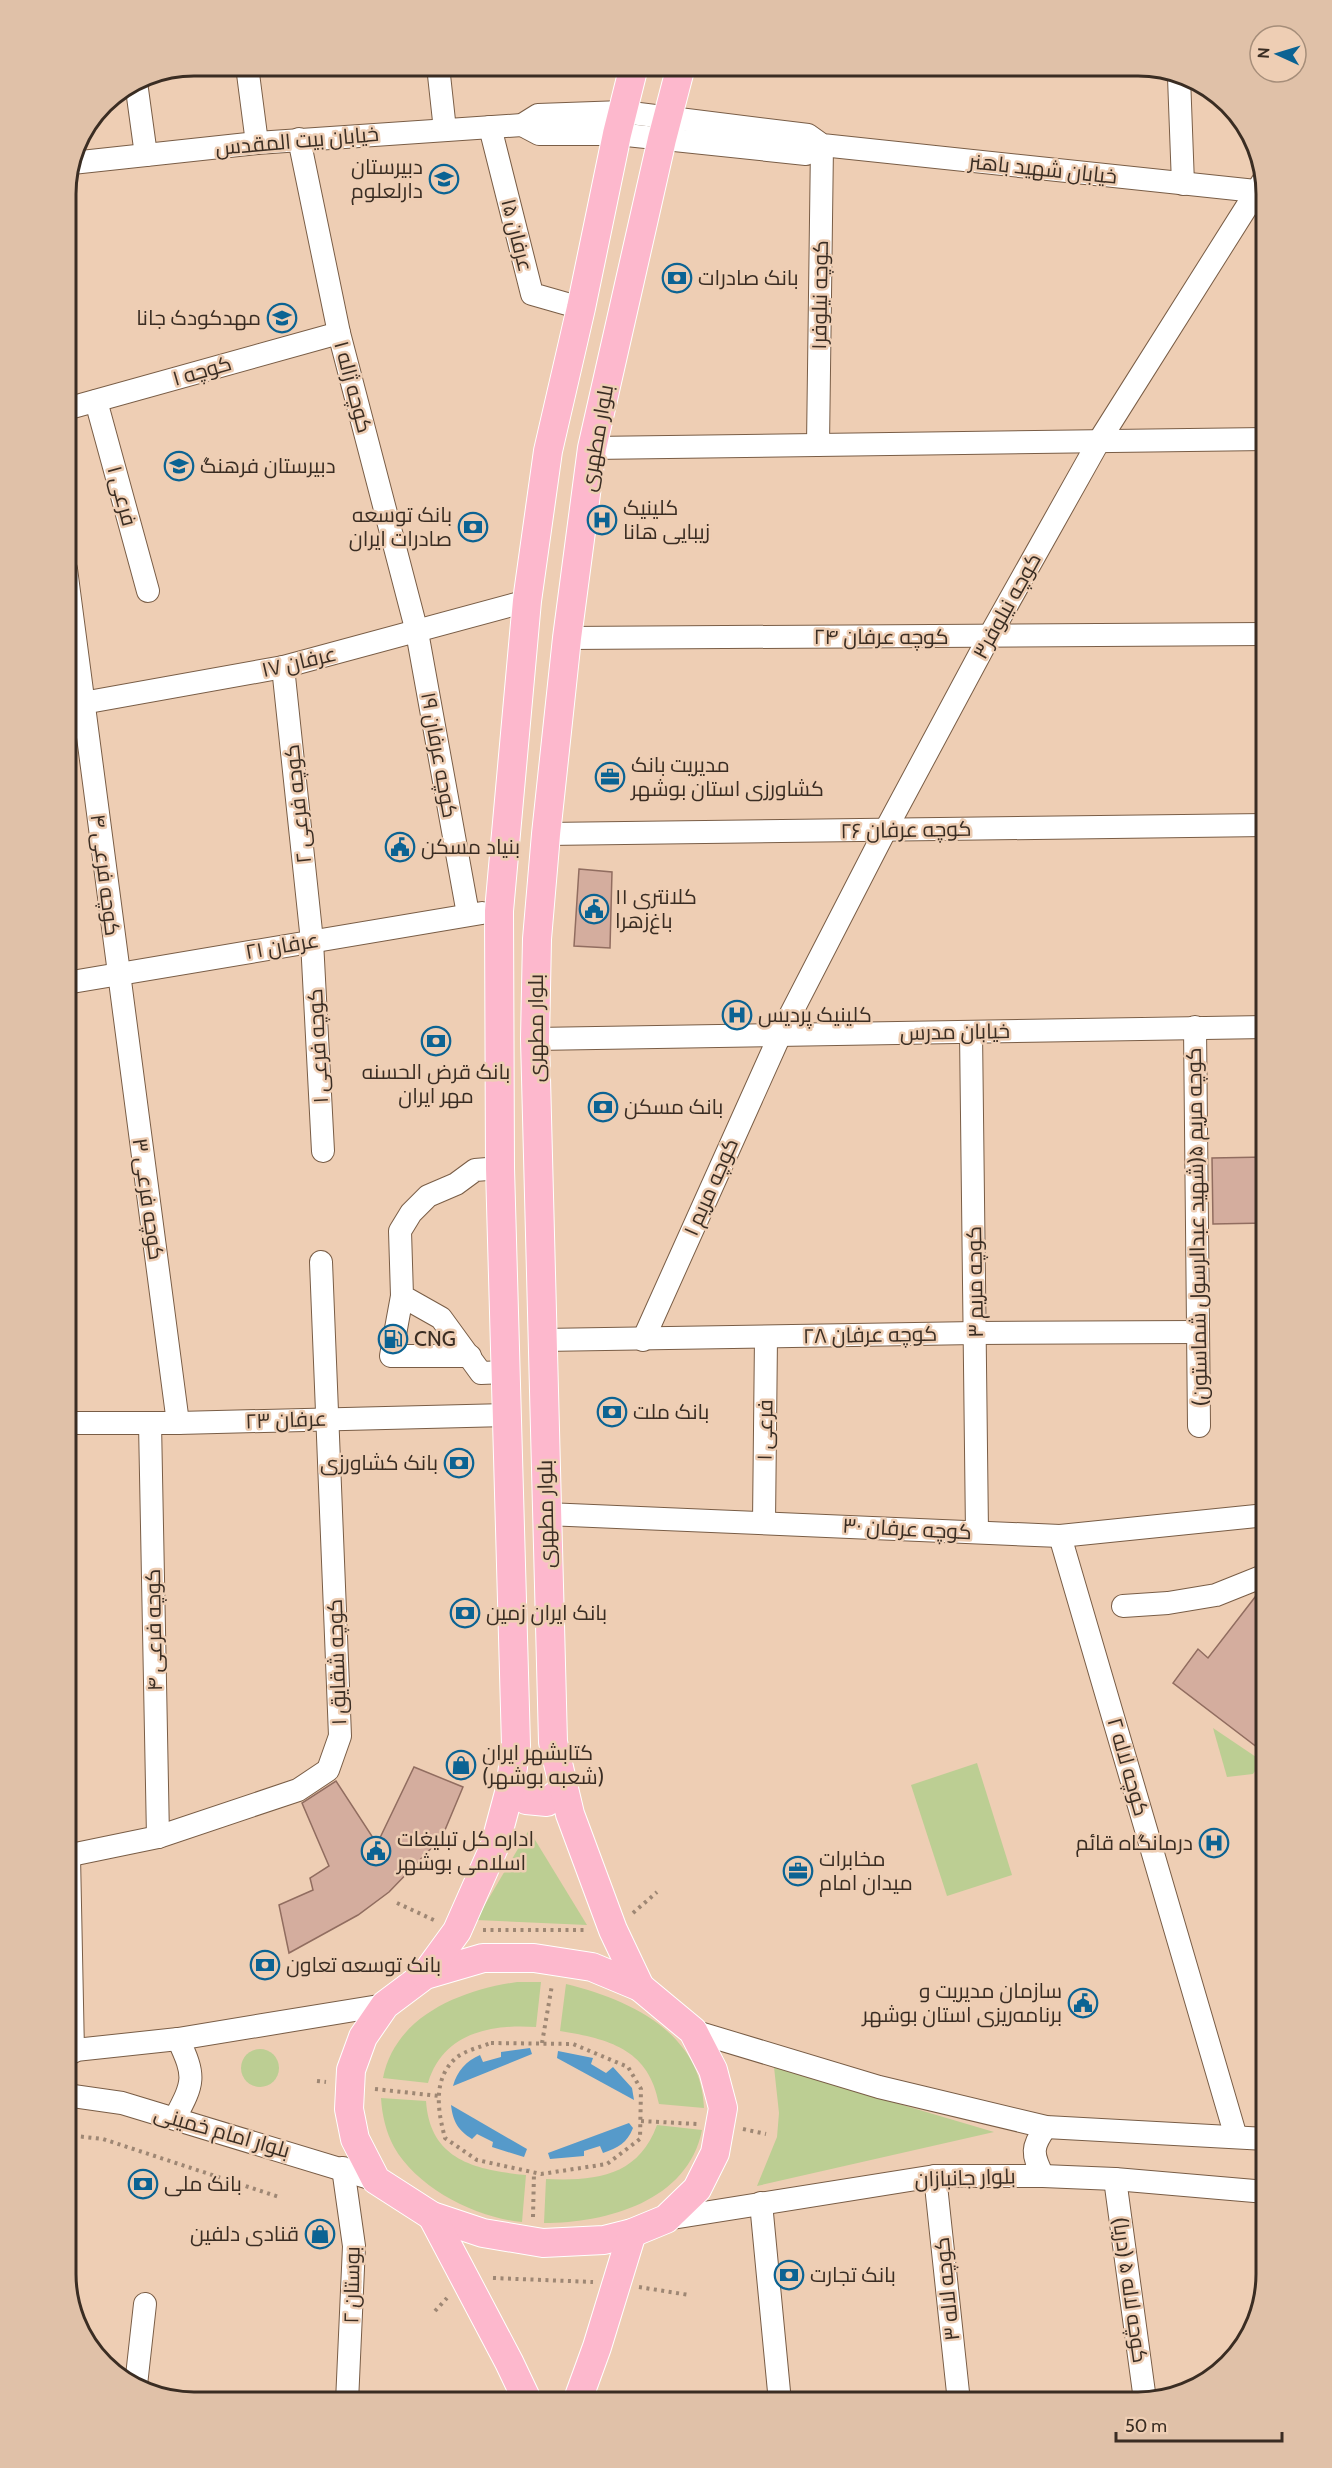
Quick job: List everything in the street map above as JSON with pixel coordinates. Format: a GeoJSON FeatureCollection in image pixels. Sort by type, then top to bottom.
{"type":"FeatureCollection","features":[{"type":"Feature","properties":{"kind":"main road","name":"بلوار مطهری"},"geometry":{"type":"LineString","coordinates":[[425,1975],[457,1931],[495,1845],[510,1790],[516,1745],[500,1168],[499,911],[527,602],[548,451],[631,77]]}},
{"type":"Feature","properties":{"kind":"main road","name":"بلوار مطهری"},"geometry":{"type":"LineString","coordinates":[[640,1987],[613,1930],[570,1814],[553,1742],[536,1039],[537,939],[567,638],[592,448],[678,77]]}},
{"type":"Feature","properties":{"kind":"main road"},"geometry":{"type":"LineString","coordinates":[[510,1790],[526,1800],[547,1802],[564,1789]]}},
{"type":"Feature","properties":{"kind":"main road"},"geometry":{"type":"LineString","coordinates":[[483,1958],[534,1958],[592,1967],[640,1987],[693,2031],[713,2070],[723,2108],[715,2153],[697,2189],[666,2219],[633,2233],[604,2240],[543,2243],[483,2234],[432,2216],[376,2180],[355,2139],[349,2109],[351,2070],[363,2037],[385,2005],[425,1975],[483,1958]]}},
{"type":"Feature","properties":{"kind":"main road"},"geometry":{"type":"LineString","coordinates":[[432,2216],[523,2391]]}},
{"type":"Feature","properties":{"kind":"main road"},"geometry":{"type":"LineString","coordinates":[[581,2391],[633,2233]]}},
{"type":"Feature","properties":{"kind":"street"},"geometry":{"type":"LineString","coordinates":[[248,77],[256,142]]}},
{"type":"Feature","properties":{"kind":"street"},"geometry":{"type":"LineString","coordinates":[[439,77],[445,130]]}},
{"type":"Feature","properties":{"kind":"street"},"geometry":{"type":"LineString","coordinates":[[1179,85],[1183,184]]}},
{"type":"Feature","properties":{"kind":"street"},"geometry":{"type":"LineString","coordinates":[[137,91],[146,154]]}},
{"type":"Feature","properties":{"kind":"street","name":"خیابان بیت المقدس"},"geometry":{"type":"LineString","coordinates":[[82,162],[256,142],[522,125],[538,115],[665,128]]}},
{"type":"Feature","properties":{"kind":"street","name":"عرفان ۱۵"},"geometry":{"type":"LineString","coordinates":[[490,127],[532,294],[581,308]]}},
{"type":"Feature","properties":{"kind":"street","name":"خیابان شهید باهنر"},"geometry":{"type":"LineString","coordinates":[[665,128],[806,154],[822,145],[1183,184],[1255,188]]}},
{"type":"Feature","properties":{"kind":"street","name":"کوچه ژاله ۱"},"geometry":{"type":"LineString","coordinates":[[299,139],[339,333],[417,632]]}},
{"type":"Feature","properties":{"kind":"street","name":"کوچه نیلوفر۱"},"geometry":{"type":"LineString","coordinates":[[818,445],[822,145]]}},
{"type":"Feature","properties":{"kind":"street","name":"کوچه نیلوفر۳"},"geometry":{"type":"LineString","coordinates":[[780,1035],[885,831],[989,637],[1099,441],[1256,197]]}},
{"type":"Feature","properties":{"kind":"street","name":"کوچه ۱"},"geometry":{"type":"LineString","coordinates":[[77,406],[339,333]]}},
{"type":"Feature","properties":{"kind":"street","name":"فرعی ۱"},"geometry":{"type":"LineString","coordinates":[[96,401],[148,591]]}},
{"type":"Feature","properties":{"kind":"street"},"geometry":{"type":"LineString","coordinates":[[592,448],[1256,439]]}},
{"type":"Feature","properties":{"kind":"street","name":"عرفان ۱۷"},"geometry":{"type":"LineString","coordinates":[[77,704],[283,667],[527,602]]}},
{"type":"Feature","properties":{"kind":"street","name":"کوچه عرفان ۱۹"},"geometry":{"type":"LineString","coordinates":[[417,632],[468,914]]}},
{"type":"Feature","properties":{"kind":"street","name":"کوچه عرفان ۲۴"},"geometry":{"type":"LineString","coordinates":[[567,638],[1256,634]]}},
{"type":"Feature","properties":{"kind":"street","name":"کوچه فرعی ۲"},"geometry":{"type":"LineString","coordinates":[[283,667],[312,941]]}},
{"type":"Feature","properties":{"kind":"street","name":"کوچه فرعی ۴"},"geometry":{"type":"LineString","coordinates":[[77,723],[118,975]]}},
{"type":"Feature","properties":{"kind":"street","name":"کوچه عرفان ۲۶"},"geometry":{"type":"LineString","coordinates":[[546,834],[1256,825]]}},
{"type":"Feature","properties":{"kind":"street","name":"عرفان ۲۱"},"geometry":{"type":"LineString","coordinates":[[77,981],[468,914],[499,911]]}},
{"type":"Feature","properties":{"kind":"street","name":"کوچه فرعی ۱"},"geometry":{"type":"LineString","coordinates":[[312,941],[323,1151]]}},
{"type":"Feature","properties":{"kind":"street","name":"کوچه فرعی ۳"},"geometry":{"type":"LineString","coordinates":[[118,975],[178,1424]]}},
{"type":"Feature","properties":{"kind":"street","name":"کوچه مریم ۵(شهید عبدالرسول شماستون)"},"geometry":{"type":"LineString","coordinates":[[1195,1027],[1199,1426]]}},
{"type":"Feature","properties":{"kind":"street","name":"خیابان مدرس"},"geometry":{"type":"LineString","coordinates":[[536,1039],[1256,1027]]}},
{"type":"Feature","properties":{"kind":"street","name":"کوچه مریم ۳"},"geometry":{"type":"LineString","coordinates":[[971,1032],[977,1532]]}},
{"type":"Feature","properties":{"kind":"street","name":"کوچه مریم ۱"},"geometry":{"type":"LineString","coordinates":[[643,1340],[780,1035]]}},
{"type":"Feature","properties":{"kind":"street"},"geometry":{"type":"LineString","coordinates":[[470,1356],[391,1356],[402,1296],[400,1231],[411,1213],[428,1196],[456,1184],[475,1170],[500,1168]]}},
{"type":"Feature","properties":{"kind":"street"},"geometry":{"type":"LineString","coordinates":[[321,1262],[328,1419]]}},
{"type":"Feature","properties":{"kind":"street"},"geometry":{"type":"LineString","coordinates":[[402,1296],[441,1318],[482,1373],[505,1372]]}},
{"type":"Feature","properties":{"kind":"street","name":"کوچه عرفان ۲۸"},"geometry":{"type":"LineString","coordinates":[[542,1340],[1198,1332]]}},
{"type":"Feature","properties":{"kind":"street","name":"فرعی ۱"},"geometry":{"type":"LineString","coordinates":[[764,1522],[766,1337]]}},
{"type":"Feature","properties":{"kind":"street","name":"عرفان ۲۳"},"geometry":{"type":"LineString","coordinates":[[77,1423],[178,1424],[507,1415]]}},
{"type":"Feature","properties":{"kind":"street","name":"کوچه شقایق ۱"},"geometry":{"type":"LineString","coordinates":[[77,1854],[158,1837],[298,1790],[328,1770],[340,1737],[328,1419]]}},
{"type":"Feature","properties":{"kind":"street","name":"کوچه فرعی ۴"},"geometry":{"type":"LineString","coordinates":[[150,1423],[158,1837]]}},
{"type":"Feature","properties":{"kind":"street","name":"کوچه عرفان ۳۰"},"geometry":{"type":"LineString","coordinates":[[546,1514],[1060,1536],[1256,1516]]}},
{"type":"Feature","properties":{"kind":"street","name":"کوچه لاله ۲"},"geometry":{"type":"LineString","coordinates":[[1060,1536],[1236,2137]]}},
{"type":"Feature","properties":{"kind":"street"},"geometry":{"type":"LineString","coordinates":[[1123,1605],[1168,1603],[1216,1595],[1256,1579]]}},
{"type":"Feature","properties":{"kind":"street"},"geometry":{"type":"LineString","coordinates":[[77,2050],[178,2039],[385,2005]]}},
{"type":"Feature","properties":{"kind":"street"},"geometry":{"type":"LineString","coordinates":[[693,2031],[879,2086],[1046,2127],[1256,2138]]}},
{"type":"Feature","properties":{"kind":"street"},"geometry":{"type":"LineString","coordinates":[[175,2118],[190,2088],[190,2065],[178,2039]]}},
{"type":"Feature","properties":{"kind":"street","name":"بلوار امام خمینی"},"geometry":{"type":"LineString","coordinates":[[77,2097],[122,2103],[343,2168],[376,2180]]}},
{"type":"Feature","properties":{"kind":"street"},"geometry":{"type":"LineString","coordinates":[[1043,2176],[1034,2158],[1036,2140],[1046,2127]]}},
{"type":"Feature","properties":{"kind":"street","name":"بوستان ۲"},"geometry":{"type":"LineString","coordinates":[[343,2168],[354,2246],[347,2391]]}},
{"type":"Feature","properties":{"kind":"street","name":"بلوار جانبازان"},"geometry":{"type":"LineString","coordinates":[[666,2219],[934,2176],[1043,2176],[1115,2179],[1256,2191]]}},
{"type":"Feature","properties":{"kind":"street","name":"کوچه لاله ۳"},"geometry":{"type":"LineString","coordinates":[[934,2176],[958,2392]]}},
{"type":"Feature","properties":{"kind":"street","name":"کوچه لاله ۵ (دریا)"},"geometry":{"type":"LineString","coordinates":[[1115,2179],[1144,2391]]}},
{"type":"Feature","properties":{"kind":"street"},"geometry":{"type":"LineString","coordinates":[[761,2203],[779,2392]]}},
{"type":"Feature","properties":{"kind":"street"},"geometry":{"type":"LineString","coordinates":[[137,2376],[145,2304]]}},
{"type":"Feature","properties":{"kind":"path"},"geometry":{"type":"LineString","coordinates":[[397,1903],[457,1931],[613,1930],[657,1892]]}},
{"type":"Feature","properties":{"kind":"path"},"geometry":{"type":"LineString","coordinates":[[491,2043],[573,2044],[628,2067],[641,2089],[640,2139],[608,2164],[541,2174],[477,2160],[445,2138],[438,2109],[439,2096],[442,2077],[456,2058],[491,2043]]}},
{"type":"Feature","properties":{"kind":"path"},"geometry":{"type":"LineString","coordinates":[[317,2081],[439,2096]]}},
{"type":"Feature","properties":{"kind":"path"},"geometry":{"type":"LineString","coordinates":[[77,2136],[103,2139],[279,2197]]}},
{"type":"Feature","properties":{"kind":"path"},"geometry":{"type":"LineString","coordinates":[[435,2312],[464,2277],[617,2283],[689,2295]]}},
{"type":"Feature","properties":{"kind":"green space"},"geometry":{"type":"Polygon","coordinates":[[[1213,1728],[1256,1757],[1256,1770],[1253,1774],[1227,1777],[1213,1728]]]}},
{"type":"Feature","properties":{"kind":"green space"},"geometry":{"type":"Polygon","coordinates":[[[977,1763],[1012,1875],[947,1896],[911,1785],[977,1763]]]}},
{"type":"Feature","properties":{"kind":"green space"},"geometry":{"type":"Polygon","coordinates":[[[529,1830],[587,1925],[476,1920],[529,1830]]]}},
{"type":"Feature","properties":{"kind":"green space"},"geometry":{"type":"Polygon","coordinates":[[[517,1982],[541,1982],[536,2027],[502,2027],[470,2035],[445,2053],[435,2066],[428,2083],[383,2078],[390,2056],[401,2038],[416,2022],[453,2000],[474,1992],[517,1982]]]}},
{"type":"Feature","properties":{"kind":"green space"},"geometry":{"type":"Polygon","coordinates":[[[566,1984],[614,1999],[637,2010],[676,2040],[690,2059],[700,2082],[704,2108],[659,2104],[654,2085],[646,2071],[624,2050],[595,2038],[560,2031],[566,1984]]]}},
{"type":"Feature","properties":{"kind":"green space"},"geometry":{"type":"Polygon","coordinates":[[[260,2049],[267,2050],[273,2055],[278,2061],[278,2075],[273,2081],[267,2086],[260,2087],[253,2086],[247,2081],[242,2075],[241,2068],[242,2061],[247,2055],[253,2050],[260,2049]]]}},
{"type":"Feature","properties":{"kind":"green space"},"geometry":{"type":"Polygon","coordinates":[[[774,2067],[994,2132],[757,2186],[777,2137],[779,2113],[774,2067]]]}},
{"type":"Feature","properties":{"kind":"green space"},"geometry":{"type":"Polygon","coordinates":[[[381,2098],[426,2101],[429,2121],[436,2137],[458,2158],[489,2170],[526,2175],[522,2222],[504,2219],[467,2207],[432,2188],[417,2175],[404,2162],[391,2141],[382,2111],[381,2098]]]}},
{"type":"Feature","properties":{"kind":"green space"},"geometry":{"type":"Polygon","coordinates":[[[657,2125],[702,2130],[694,2154],[680,2174],[662,2191],[618,2212],[568,2222],[544,2223],[546,2179],[581,2179],[613,2172],[639,2156],[657,2125]]]}},
{"type":"Feature","properties":{"kind":"water"},"geometry":{"type":"Polygon","coordinates":[[[530,2048],[532,2054],[453,2086],[466,2063],[475,2057],[480,2055],[483,2062],[501,2057],[501,2052],[530,2048]]]}},
{"type":"Feature","properties":{"kind":"water"},"geometry":{"type":"Polygon","coordinates":[[[558,2051],[593,2058],[591,2064],[606,2073],[613,2067],[632,2088],[634,2100],[557,2058],[558,2051]]]}},
{"type":"Feature","properties":{"kind":"water"},"geometry":{"type":"Polygon","coordinates":[[[451,2105],[527,2149],[524,2157],[492,2147],[493,2142],[477,2134],[472,2139],[467,2136],[457,2125],[451,2105]]]}},
{"type":"Feature","properties":{"kind":"water"},"geometry":{"type":"Polygon","coordinates":[[[629,2123],[633,2128],[631,2133],[625,2141],[613,2149],[603,2153],[600,2146],[584,2151],[584,2156],[550,2159],[548,2153],[629,2123]]]}},
{"type":"Feature","properties":{"kind":"building","name":"کلانتری ۱۱ باغ‌زهرا"},"geometry":{"type":"Polygon","coordinates":[[[579,869],[612,872],[610,948],[574,946],[579,869]]]}},
{"type":"Feature","properties":{"kind":"building"},"geometry":{"type":"Polygon","coordinates":[[[1256,1157],[1256,1223],[1213,1224],[1212,1158],[1256,1157]]]}},
{"type":"Feature","properties":{"kind":"building"},"geometry":{"type":"Polygon","coordinates":[[[1256,1596],[1256,1746],[1173,1683],[1198,1649],[1208,1658],[1256,1596]]]}},
{"type":"Feature","properties":{"kind":"building","name":"اداره کل تبلیغات اسلامی بوشهر"},"geometry":{"type":"Polygon","coordinates":[[[414,1767],[463,1787],[442,1837],[389,1892],[358,1915],[289,1953],[279,1905],[313,1890],[310,1878],[329,1866],[302,1803],[336,1781],[377,1844],[414,1767]]]}},
{"type":"Feature","properties":{"kind":"place","name":"دبیرستان دارلعلوم"},"geometry":{"type":"Point","coordinates":[444,179]}},
{"type":"Feature","properties":{"kind":"place","name":"بانک صادرات"},"geometry":{"type":"Point","coordinates":[677,278]}},
{"type":"Feature","properties":{"kind":"place","name":"مهدکودک جانا"},"geometry":{"type":"Point","coordinates":[282,318]}},
{"type":"Feature","properties":{"kind":"place","name":"دبیرستان فرهنگ"},"geometry":{"type":"Point","coordinates":[179,466]}},
{"type":"Feature","properties":{"kind":"place","name":"کلینیک زیبایی هانا"},"geometry":{"type":"Point","coordinates":[602,520]}},
{"type":"Feature","properties":{"kind":"place","name":"بانک توسعه صادرات ایران"},"geometry":{"type":"Point","coordinates":[473,527]}},
{"type":"Feature","properties":{"kind":"place","name":"مدیریت بانک کشاورزی استان بوشهر"},"geometry":{"type":"Point","coordinates":[610,777]}},
{"type":"Feature","properties":{"kind":"place","name":"بنیاد مسکن"},"geometry":{"type":"Point","coordinates":[400,847]}},
{"type":"Feature","properties":{"kind":"place","name":"کلانتری ۱۱ باغ‌زهرا"},"geometry":{"type":"Point","coordinates":[594,909]}},
{"type":"Feature","properties":{"kind":"place","name":"کلینیک پردیس"},"geometry":{"type":"Point","coordinates":[737,1015]}},
{"type":"Feature","properties":{"kind":"place","name":"بانک قرض الحسنه مهر ایران"},"geometry":{"type":"Point","coordinates":[436,1041]}},
{"type":"Feature","properties":{"kind":"place","name":"بانک مسکن"},"geometry":{"type":"Point","coordinates":[603,1107]}},
{"type":"Feature","properties":{"kind":"place","name":"CNG"},"geometry":{"type":"Point","coordinates":[393,1339]}},
{"type":"Feature","properties":{"kind":"place","name":"بانک ملت"},"geometry":{"type":"Point","coordinates":[612,1412]}},
{"type":"Feature","properties":{"kind":"place","name":"بانک کشاورزی"},"geometry":{"type":"Point","coordinates":[459,1463]}},
{"type":"Feature","properties":{"kind":"place","name":"بانک ایران زمین"},"geometry":{"type":"Point","coordinates":[465,1613]}},
{"type":"Feature","properties":{"kind":"place","name":"کتابشهر ایران (شعبه بوشهر)"},"geometry":{"type":"Point","coordinates":[461,1765]}},
{"type":"Feature","properties":{"kind":"place","name":"درمانگاه قائم"},"geometry":{"type":"Point","coordinates":[1214,1843]}},
{"type":"Feature","properties":{"kind":"place","name":"اداره کل تبلیغات اسلامی بوشهر"},"geometry":{"type":"Point","coordinates":[376,1851]}},
{"type":"Feature","properties":{"kind":"place","name":"مخابرات میدان امام"},"geometry":{"type":"Point","coordinates":[798,1871]}},
{"type":"Feature","properties":{"kind":"place","name":"بانک توسعه تعاون"},"geometry":{"type":"Point","coordinates":[265,1965]}},
{"type":"Feature","properties":{"kind":"place","name":"سازمان مدیریت و برنامه‌ریزی استان بوشهر"},"geometry":{"type":"Point","coordinates":[1083,2003]}},
{"type":"Feature","properties":{"kind":"place","name":"بانک ملی"},"geometry":{"type":"Point","coordinates":[143,2184]}},
{"type":"Feature","properties":{"kind":"place","name":"قنادی دلفین"},"geometry":{"type":"Point","coordinates":[320,2234]}},
{"type":"Feature","properties":{"kind":"place","name":"بانک تجارت"},"geometry":{"type":"Point","coordinates":[789,2275]}}]}
